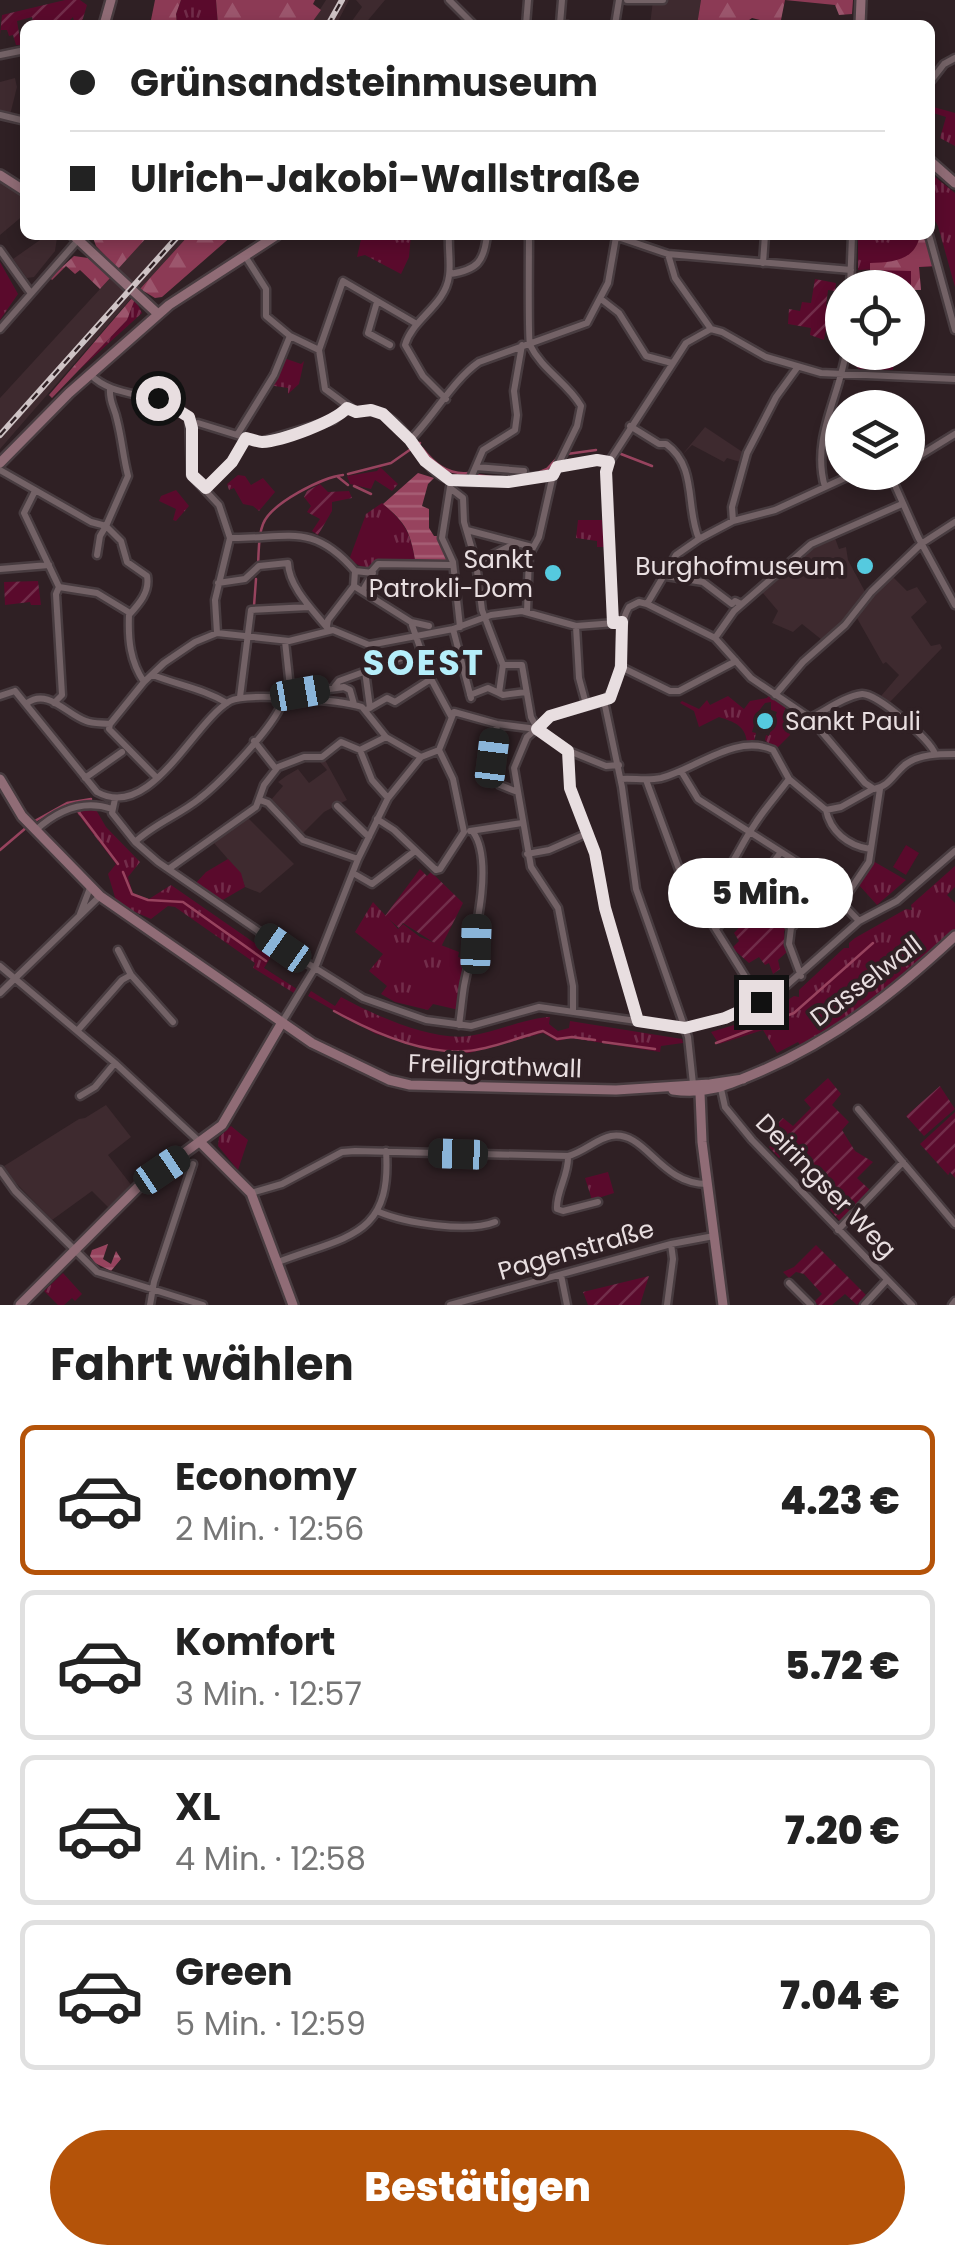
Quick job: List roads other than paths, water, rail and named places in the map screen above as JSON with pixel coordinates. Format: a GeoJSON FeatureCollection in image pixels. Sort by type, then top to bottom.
{"type":"FeatureCollection","features":[{"type":"Feature","properties":{"kind":"street"},"geometry":{"type":"LineString","coordinates":[[449,0],[469,20]]}},
{"type":"Feature","properties":{"kind":"street"},"geometry":{"type":"LineString","coordinates":[[627,0],[663,0]]}},
{"type":"Feature","properties":{"kind":"street"},"geometry":{"type":"LineString","coordinates":[[935,76],[955,58]]}},
{"type":"Feature","properties":{"kind":"street"},"geometry":{"type":"LineString","coordinates":[[935,166],[955,183]]}},
{"type":"Feature","properties":{"kind":"street"},"geometry":{"type":"LineString","coordinates":[[0,329],[74,240]]}},
{"type":"Feature","properties":{"kind":"street"},"geometry":{"type":"LineString","coordinates":[[80,240],[158,314]]}},
{"type":"Feature","properties":{"kind":"street"},"geometry":{"type":"LineString","coordinates":[[144,682],[132,665],[128,635],[130,613],[143,599],[148,576],[127,562],[121,541],[106,526],[34,491],[0,466],[69,392],[158,314],[269,240]]}},
{"type":"Feature","properties":{"kind":"street"},"geometry":{"type":"LineString","coordinates":[[446,398],[423,376],[405,345],[415,323],[436,304],[450,274],[449,240]]}},
{"type":"Feature","properties":{"kind":"street"},"geometry":{"type":"LineString","coordinates":[[450,274],[479,265],[485,257],[487,240]]}},
{"type":"Feature","properties":{"kind":"street"},"geometry":{"type":"LineString","coordinates":[[470,480],[483,450],[514,430],[514,390],[531,303],[528,240]]}},
{"type":"Feature","properties":{"kind":"street"},"geometry":{"type":"LineString","coordinates":[[410,440],[470,368],[583,325],[608,283],[613,240]]}},
{"type":"Feature","properties":{"kind":"street"},"geometry":{"type":"LineString","coordinates":[[626,240],[668,254],[851,270],[852,240]]}},
{"type":"Feature","properties":{"kind":"street"},"geometry":{"type":"LineString","coordinates":[[762,263],[764,240]]}},
{"type":"Feature","properties":{"kind":"street"},"geometry":{"type":"LineString","coordinates":[[930,240],[955,330]]}},
{"type":"Feature","properties":{"kind":"street"},"geometry":{"type":"LineString","coordinates":[[0,250],[30,292]]}},
{"type":"Feature","properties":{"kind":"street"},"geometry":{"type":"LineString","coordinates":[[668,254],[675,278],[711,329],[766,357],[797,368],[955,379]]}},
{"type":"Feature","properties":{"kind":"street"},"geometry":{"type":"LineString","coordinates":[[245,256],[266,290],[266,316],[290,336],[320,350]]}},
{"type":"Feature","properties":{"kind":"street"},"geometry":{"type":"LineString","coordinates":[[415,323],[344,281],[320,350],[323,385],[347,408],[383,414],[464,498],[466,530],[476,564],[482,610],[503,665],[499,692]]}},
{"type":"Feature","properties":{"kind":"street"},"geometry":{"type":"LineString","coordinates":[[601,298],[619,313],[646,356],[672,362]]}},
{"type":"Feature","properties":{"kind":"street"},"geometry":{"type":"LineString","coordinates":[[377,302],[368,333],[390,345]]}},
{"type":"Feature","properties":{"kind":"street"},"geometry":{"type":"LineString","coordinates":[[573,1011],[571,972],[558,908],[530,867],[527,854],[515,792],[516,762],[527,737],[550,716],[610,698],[621,667],[606,472],[630,426],[672,362],[695,335],[711,329]]}},
{"type":"Feature","properties":{"kind":"street"},"geometry":{"type":"LineString","coordinates":[[237,434],[274,375],[290,336]]}},
{"type":"Feature","properties":{"kind":"street"},"geometry":{"type":"LineString","coordinates":[[525,344],[581,406],[577,426],[555,471],[539,537],[532,548],[527,612]]}},
{"type":"Feature","properties":{"kind":"street"},"geometry":{"type":"LineString","coordinates":[[732,521],[743,464],[776,398],[797,368]]}},
{"type":"Feature","properties":{"kind":"street"},"geometry":{"type":"LineString","coordinates":[[836,390],[842,370]]}},
{"type":"Feature","properties":{"kind":"street"},"geometry":{"type":"LineString","coordinates":[[90,374],[101,386],[158,398],[189,417],[192,475],[219,506],[230,538],[215,600],[216,632]]}},
{"type":"Feature","properties":{"kind":"street"},"geometry":{"type":"LineString","coordinates":[[97,554],[100,536],[128,476],[118,420],[109,402],[110,389]]}},
{"type":"Feature","properties":{"kind":"street"},"geometry":{"type":"LineString","coordinates":[[198,423],[260,442],[333,420],[347,408]]}},
{"type":"Feature","properties":{"kind":"street"},"geometry":{"type":"LineString","coordinates":[[630,426],[659,444],[666,444],[680,456],[691,490],[690,510],[699,538]]}},
{"type":"Feature","properties":{"kind":"street"},"geometry":{"type":"LineString","coordinates":[[648,604],[676,555],[699,538],[732,521],[775,510],[825,487],[821,454],[825,429]]}},
{"type":"Feature","properties":{"kind":"street"},"geometry":{"type":"LineString","coordinates":[[925,453],[955,434]]}},
{"type":"Feature","properties":{"kind":"street"},"geometry":{"type":"LineString","coordinates":[[206,488],[232,462],[246,438]]}},
{"type":"Feature","properties":{"kind":"street"},"geometry":{"type":"LineString","coordinates":[[450,484],[470,480],[508,482],[597,460],[609,462]]}},
{"type":"Feature","properties":{"kind":"street"},"geometry":{"type":"LineString","coordinates":[[475,467],[524,471]]}},
{"type":"Feature","properties":{"kind":"street"},"geometry":{"type":"LineString","coordinates":[[450,484],[442,532],[451,565],[456,628],[470,697],[488,688],[503,696],[527,692]]}},
{"type":"Feature","properties":{"kind":"street"},"geometry":{"type":"LineString","coordinates":[[897,490],[955,605]]}},
{"type":"Feature","properties":{"kind":"street"},"geometry":{"type":"LineString","coordinates":[[34,491],[24,513],[59,587],[56,594],[62,695],[54,703]]}},
{"type":"Feature","properties":{"kind":"street"},"geometry":{"type":"LineString","coordinates":[[715,638],[736,606],[810,544],[902,504]]}},
{"type":"Feature","properties":{"kind":"street"},"geometry":{"type":"LineString","coordinates":[[775,695],[803,662],[846,625],[870,592],[922,544],[955,522]]}},
{"type":"Feature","properties":{"kind":"street"},"geometry":{"type":"LineString","coordinates":[[466,530],[532,548]]}},
{"type":"Feature","properties":{"kind":"street"},"geometry":{"type":"LineString","coordinates":[[230,538],[300,534],[344,558],[355,570],[371,572]]}},
{"type":"Feature","properties":{"kind":"street"},"geometry":{"type":"LineString","coordinates":[[476,564],[512,544]]}},
{"type":"Feature","properties":{"kind":"street"},"geometry":{"type":"LineString","coordinates":[[218,583],[245,579],[260,566],[288,563],[288,572],[309,607],[328,628],[360,644],[417,638],[429,630]]}},
{"type":"Feature","properties":{"kind":"street"},"geometry":{"type":"LineString","coordinates":[[363,590],[378,564],[451,565]]}},
{"type":"Feature","properties":{"kind":"street"},"geometry":{"type":"LineString","coordinates":[[0,569],[49,565]]}},
{"type":"Feature","properties":{"kind":"street"},"geometry":{"type":"LineString","coordinates":[[156,778],[109,729],[144,682],[182,650],[216,632],[285,640],[328,628],[354,586],[355,570]]}},
{"type":"Feature","properties":{"kind":"street"},"geometry":{"type":"LineString","coordinates":[[666,576],[703,582],[736,606]]}},
{"type":"Feature","properties":{"kind":"street"},"geometry":{"type":"LineString","coordinates":[[354,586],[429,630],[527,612],[576,626],[617,623],[633,604],[648,604],[715,638],[751,678],[810,718],[864,784],[877,789]]}},
{"type":"Feature","properties":{"kind":"street"},"geometry":{"type":"LineString","coordinates":[[59,587],[96,593],[130,613]]}},
{"type":"Feature","properties":{"kind":"street"},"geometry":{"type":"LineString","coordinates":[[240,697],[252,610],[309,607]]}},
{"type":"Feature","properties":{"kind":"street"},"geometry":{"type":"LineString","coordinates":[[411,622],[431,679],[451,716]]}},
{"type":"Feature","properties":{"kind":"street"},"geometry":{"type":"LineString","coordinates":[[576,626],[579,678],[586,704]]}},
{"type":"Feature","properties":{"kind":"street"},"geometry":{"type":"LineString","coordinates":[[135,842],[197,801],[277,718],[287,699],[285,640]]}},
{"type":"Feature","properties":{"kind":"street"},"geometry":{"type":"LineString","coordinates":[[334,687],[339,681],[402,658]]}},
{"type":"Feature","properties":{"kind":"street"},"geometry":{"type":"LineString","coordinates":[[621,667],[670,691],[678,691],[736,661]]}},
{"type":"Feature","properties":{"kind":"street"},"geometry":{"type":"LineString","coordinates":[[503,665],[522,665],[530,717],[537,729],[568,751],[606,766],[618,766]]}},
{"type":"Feature","properties":{"kind":"street"},"geometry":{"type":"LineString","coordinates":[[365,672],[369,711],[386,737],[422,757]]}},
{"type":"Feature","properties":{"kind":"street"},"geometry":{"type":"LineString","coordinates":[[152,675],[188,689],[200,689],[227,703]]}},
{"type":"Feature","properties":{"kind":"street"},"geometry":{"type":"LineString","coordinates":[[369,711],[387,698],[395,702],[431,679]]}},
{"type":"Feature","properties":{"kind":"street"},"geometry":{"type":"LineString","coordinates":[[0,696],[15,688],[97,792],[115,799],[131,796],[156,778],[227,703],[240,697],[354,704],[369,711]]}},
{"type":"Feature","properties":{"kind":"street"},"geometry":{"type":"LineString","coordinates":[[287,699],[300,693],[348,688],[354,704]]}},
{"type":"Feature","properties":{"kind":"street"},"geometry":{"type":"LineString","coordinates":[[810,718],[860,694],[877,698],[933,746],[935,754]]}},
{"type":"Feature","properties":{"kind":"street"},"geometry":{"type":"LineString","coordinates":[[27,703],[45,697],[87,722],[110,724]]}},
{"type":"Feature","properties":{"kind":"street"},"geometry":{"type":"LineString","coordinates":[[604,701],[621,779],[636,890],[690,1042],[722,1305]]}},
{"type":"Feature","properties":{"kind":"street"},"geometry":{"type":"LineString","coordinates":[[459,1025],[463,988],[476,944],[482,856],[468,832],[439,750],[454,712],[496,724],[537,729]]}},
{"type":"Feature","properties":{"kind":"street"},"geometry":{"type":"LineString","coordinates":[[496,724],[491,774],[500,785],[515,792]]}},
{"type":"Feature","properties":{"kind":"street"},"geometry":{"type":"LineString","coordinates":[[360,750],[386,737]]}},
{"type":"Feature","properties":{"kind":"street"},"geometry":{"type":"LineString","coordinates":[[254,741],[276,769]]}},
{"type":"Feature","properties":{"kind":"street"},"geometry":{"type":"LineString","coordinates":[[170,868],[244,818],[260,800],[276,769],[304,758],[322,757],[341,742],[360,750],[372,780],[388,798]]}},
{"type":"Feature","properties":{"kind":"street"},"geometry":{"type":"LineString","coordinates":[[621,779],[646,780],[681,772],[739,746],[760,745],[773,750],[789,779],[826,810],[842,838],[870,850]]}},
{"type":"Feature","properties":{"kind":"street"},"geometry":{"type":"LineString","coordinates":[[20,1305],[138,1188],[201,1143],[231,1114],[315,968],[358,859],[388,798],[422,757],[439,750]]}},
{"type":"Feature","properties":{"kind":"street"},"geometry":{"type":"LineString","coordinates":[[568,751],[570,788],[595,853],[605,908],[638,1021]]}},
{"type":"Feature","properties":{"kind":"street"},"geometry":{"type":"LineString","coordinates":[[85,778],[122,752]]}},
{"type":"Feature","properties":{"kind":"street"},"geometry":{"type":"LineString","coordinates":[[826,810],[877,789],[906,764],[935,754],[955,754]]}},
{"type":"Feature","properties":{"kind":"street"},"geometry":{"type":"LineString","coordinates":[[681,772],[694,795],[830,888],[859,921]]}},
{"type":"Feature","properties":{"kind":"street","name":"Freiligrathwall"},"geometry":{"type":"LineString","coordinates":[[0,779],[32,827],[90,888],[282,1024],[333,1054],[402,1084],[616,1090],[697,1088]]}},
{"type":"Feature","properties":{"kind":"street"},"geometry":{"type":"LineString","coordinates":[[697,898],[730,869],[750,832],[789,779]]}},
{"type":"Feature","properties":{"kind":"street"},"geometry":{"type":"LineString","coordinates":[[646,780],[680,872],[761,1002]]}},
{"type":"Feature","properties":{"kind":"street"},"geometry":{"type":"LineString","coordinates":[[842,902],[869,862],[877,789]]}},
{"type":"Feature","properties":{"kind":"street"},"geometry":{"type":"LineString","coordinates":[[112,809],[115,799]]}},
{"type":"Feature","properties":{"kind":"street"},"geometry":{"type":"LineString","coordinates":[[260,800],[268,802],[302,840],[358,859]]}},
{"type":"Feature","properties":{"kind":"street"},"geometry":{"type":"LineString","coordinates":[[32,827],[79,806],[112,809],[135,842],[363,998],[396,1012],[471,1026],[539,1007],[685,1028],[725,1018],[761,1002],[801,976],[859,921],[906,894],[955,851]]}},
{"type":"Feature","properties":{"kind":"street"},"geometry":{"type":"LineString","coordinates":[[337,806],[369,837]]}},
{"type":"Feature","properties":{"kind":"street"},"geometry":{"type":"LineString","coordinates":[[377,818],[436,870],[468,832],[522,823]]}},
{"type":"Feature","properties":{"kind":"street"},"geometry":{"type":"LineString","coordinates":[[527,854],[549,850],[588,833]]}},
{"type":"Feature","properties":{"kind":"street"},"geometry":{"type":"LineString","coordinates":[[353,872],[372,884],[415,852]]}},
{"type":"Feature","properties":{"kind":"street"},"geometry":{"type":"LineString","coordinates":[[716,928],[758,885],[780,852]]}},
{"type":"Feature","properties":{"kind":"street"},"geometry":{"type":"LineString","coordinates":[[758,885],[791,928]]}},
{"type":"Feature","properties":{"kind":"street"},"geometry":{"type":"LineString","coordinates":[[80,914],[90,888]]}},
{"type":"Feature","properties":{"kind":"street"},"geometry":{"type":"LineString","coordinates":[[801,976],[789,944],[791,928],[830,888]]}},
{"type":"Feature","properties":{"kind":"street"},"geometry":{"type":"LineString","coordinates":[[0,994],[100,896]]}},
{"type":"Feature","properties":{"kind":"street"},"geometry":{"type":"LineString","coordinates":[[468,905],[477,910]]}},
{"type":"Feature","properties":{"kind":"street","name":"Dasselwall"},"geometry":{"type":"LineString","coordinates":[[697,1088],[721,1090],[809,1048],[907,980],[955,936]]}},
{"type":"Feature","properties":{"kind":"street"},"geometry":{"type":"LineString","coordinates":[[118,950],[132,975],[173,1022]]}},
{"type":"Feature","properties":{"kind":"street"},"geometry":{"type":"LineString","coordinates":[[0,966],[78,1030],[251,1193],[293,1305]]}},
{"type":"Feature","properties":{"kind":"street"},"geometry":{"type":"LineString","coordinates":[[78,1030],[122,980],[132,975]]}},
{"type":"Feature","properties":{"kind":"street"},"geometry":{"type":"LineString","coordinates":[[80,1096],[95,1087],[114,1063]]}},
{"type":"Feature","properties":{"kind":"street","name":"Dasselwall"},"geometry":{"type":"LineString","coordinates":[[697,1088],[743,1078]]}},
{"type":"Feature","properties":{"kind":"street","name":"Deiringser Weg"},"geometry":{"type":"LineString","coordinates":[[721,1090],[725,1106],[752,1140],[912,1305]]}},
{"type":"Feature","properties":{"kind":"street"},"geometry":{"type":"LineString","coordinates":[[858,1109],[955,1224]]}},
{"type":"Feature","properties":{"kind":"street"},"geometry":{"type":"LineString","coordinates":[[251,1193],[304,1174],[342,1152],[568,1156],[584,1152],[614,1135],[638,1142],[666,1171],[681,1180],[707,1184]]}},
{"type":"Feature","properties":{"kind":"street"},"geometry":{"type":"LineString","coordinates":[[278,1262],[352,1233],[379,1212],[384,1196],[386,1151]]}},
{"type":"Feature","properties":{"kind":"street"},"geometry":{"type":"LineString","coordinates":[[568,1156],[567,1176],[557,1209],[598,1202]]}},
{"type":"Feature","properties":{"kind":"street"},"geometry":{"type":"LineString","coordinates":[[838,1230],[903,1162]]}},
{"type":"Feature","properties":{"kind":"street"},"geometry":{"type":"LineString","coordinates":[[150,1305],[193,1164]]}},
{"type":"Feature","properties":{"kind":"street"},"geometry":{"type":"LineString","coordinates":[[0,1170],[15,1191],[97,1272],[203,1305]]}},
{"type":"Feature","properties":{"kind":"street"},"geometry":{"type":"LineString","coordinates":[[379,1212],[423,1223],[484,1226],[495,1222]]}},
{"type":"Feature","properties":{"kind":"street","name":"Pagenstraße"},"geometry":{"type":"LineString","coordinates":[[450,1305],[481,1302],[560,1274],[714,1236]]}},
{"type":"Feature","properties":{"kind":"street"},"geometry":{"type":"LineString","coordinates":[[666,1305],[673,1258],[671,1244]]}},
{"type":"Feature","properties":{"kind":"street"},"geometry":{"type":"LineString","coordinates":[[560,1274],[567,1305]]}},
{"type":"Feature","properties":{"kind":"street"},"geometry":{"type":"LineString","coordinates":[[864,1305],[887,1280]]}},
{"type":"Feature","properties":{"kind":"street"},"geometry":{"type":"LineString","coordinates":[[789,1283],[811,1305]]}},
{"type":"Feature","properties":{"kind":"waterway"},"geometry":{"type":"LineString","coordinates":[[673,445],[687,465]]}},
{"type":"Feature","properties":{"kind":"waterway"},"geometry":{"type":"LineString","coordinates":[[422,448],[442,467],[468,473]]}},
{"type":"Feature","properties":{"kind":"waterway"},"geometry":{"type":"LineString","coordinates":[[348,474],[391,463],[411,449]]}},
{"type":"Feature","properties":{"kind":"waterway"},"geometry":{"type":"LineString","coordinates":[[567,454],[596,450]]}},
{"type":"Feature","properties":{"kind":"waterway"},"geometry":{"type":"LineString","coordinates":[[621,454],[652,466]]}},
{"type":"Feature","properties":{"kind":"waterway"},"geometry":{"type":"LineString","coordinates":[[535,474],[547,469],[557,458]]}},
{"type":"Feature","properties":{"kind":"waterway"},"geometry":{"type":"LineString","coordinates":[[258,564],[260,534],[268,516],[298,492],[343,475]]}},
{"type":"Feature","properties":{"kind":"waterway"},"geometry":{"type":"LineString","coordinates":[[477,475],[498,478]]}},
{"type":"Feature","properties":{"kind":"waterway"},"geometry":{"type":"LineString","coordinates":[[338,477],[348,485]]}},
{"type":"Feature","properties":{"kind":"waterway"},"geometry":{"type":"LineString","coordinates":[[354,486],[371,494]]}},
{"type":"Feature","properties":{"kind":"waterway"},"geometry":{"type":"LineString","coordinates":[[254,606],[256,579]]}},
{"type":"Feature","properties":{"kind":"waterway"},"geometry":{"type":"LineString","coordinates":[[252,631],[253,621]]}},
{"type":"Feature","properties":{"kind":"waterway"},"geometry":{"type":"LineString","coordinates":[[245,679],[251,641]]}},
{"type":"Feature","properties":{"kind":"waterway"},"geometry":{"type":"LineString","coordinates":[[33,822],[67,803],[91,799]]}},
{"type":"Feature","properties":{"kind":"waterway"},"geometry":{"type":"LineString","coordinates":[[78,811],[118,864]]}},
{"type":"Feature","properties":{"kind":"waterway"},"geometry":{"type":"LineString","coordinates":[[0,850],[27,827]]}},
{"type":"Feature","properties":{"kind":"waterway"},"geometry":{"type":"LineString","coordinates":[[123,872],[132,894],[148,900],[183,902],[266,961]]}},
{"type":"Feature","properties":{"kind":"waterway"},"geometry":{"type":"LineString","coordinates":[[716,1043],[794,1013],[873,943]]}},
{"type":"Feature","properties":{"kind":"waterway"},"geometry":{"type":"LineString","coordinates":[[334,1011],[415,1046],[450,1051],[477,1050],[543,1031],[557,1039],[595,1040]]}},
{"type":"Feature","properties":{"kind":"waterway"},"geometry":{"type":"LineString","coordinates":[[603,1042],[655,1049]]}},
{"type":"Feature","properties":{"kind":"railway"},"geometry":{"type":"LineString","coordinates":[[331,20],[342,0]]}},
{"type":"Feature","properties":{"kind":"railway"},"geometry":{"type":"LineString","coordinates":[[0,435],[175,240]]}},
{"type":"Feature","properties":{"kind":"place","name":"Burghofmuseum"},"geometry":{"type":"Point","coordinates":[865,566]}},
{"type":"Feature","properties":{"kind":"place","name":"Sankt Patrokli-Dom"},"geometry":{"type":"Point","coordinates":[553,573]}},
{"type":"Feature","properties":{"kind":"place","name":"Sankt Pauli"},"geometry":{"type":"Point","coordinates":[765,721]}},
{"type":"Feature","properties":{"kind":"district","name":"SOEST"},"geometry":{"type":"Point","coordinates":[424,662]}}]}
